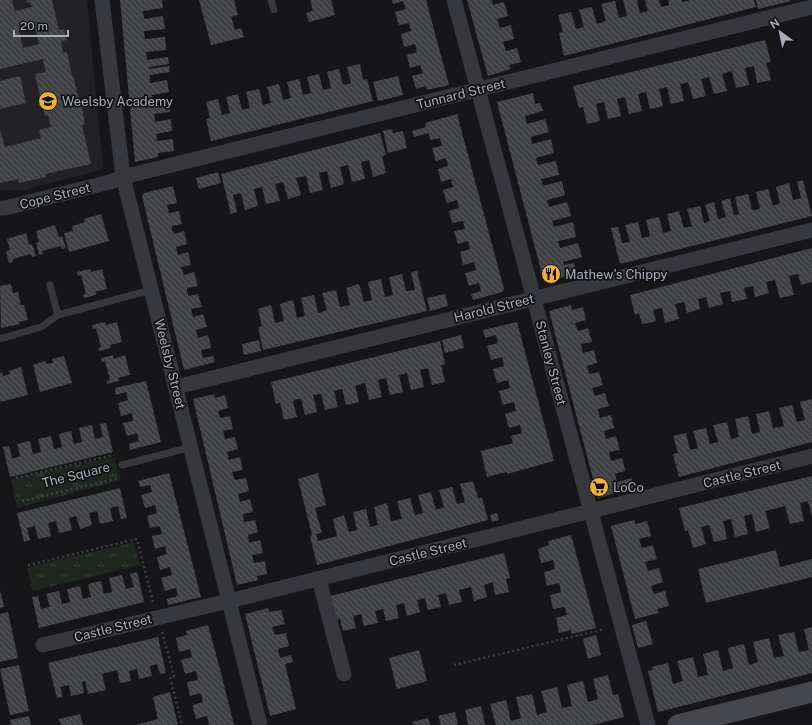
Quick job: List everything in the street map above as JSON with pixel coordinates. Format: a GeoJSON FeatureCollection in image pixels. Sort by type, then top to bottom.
{"type":"FeatureCollection","features":[{"type":"Feature","properties":{"kind":"street","name":"Weelsby Street"},"geometry":{"type":"LineString","coordinates":[[102,0],[116,180],[151,290],[260,725]]}},
{"type":"Feature","properties":{"kind":"street","name":"Stanley Street"},"geometry":{"type":"LineString","coordinates":[[454,0],[648,725]]}},
{"type":"Feature","properties":{"kind":"street","name":"Tunnard Street"},"geometry":{"type":"LineString","coordinates":[[116,180],[477,89],[812,7]]}},
{"type":"Feature","properties":{"kind":"street","name":"Cope Street"},"geometry":{"type":"LineString","coordinates":[[0,208],[116,180]]}},
{"type":"Feature","properties":{"kind":"street","name":"Harold Street"},"geometry":{"type":"LineString","coordinates":[[176,387],[812,230]]}},
{"type":"Feature","properties":{"kind":"street","name":"Castle Street"},"geometry":{"type":"LineString","coordinates":[[43,645],[319,579],[812,456]]}},
{"type":"Feature","properties":{"kind":"street"},"geometry":{"type":"LineString","coordinates":[[319,579],[344,674]]}},
{"type":"Feature","properties":{"kind":"street"},"geometry":{"type":"LineString","coordinates":[[678,725],[812,692]]}},
{"type":"Feature","properties":{"kind":"lane"},"geometry":{"type":"LineString","coordinates":[[271,0],[274,10]]}},
{"type":"Feature","properties":{"kind":"lane"},"geometry":{"type":"LineString","coordinates":[[50,285],[58,315]]}},
{"type":"Feature","properties":{"kind":"lane"},"geometry":{"type":"LineString","coordinates":[[0,339],[41,327],[58,315],[151,290]]}},
{"type":"Feature","properties":{"kind":"lane","name":"The Square"},"geometry":{"type":"LineString","coordinates":[[122,465],[191,447]]}},
{"type":"Feature","properties":{"kind":"path","name":"The Square"},"geometry":{"type":"LineString","coordinates":[[16,478],[119,453],[125,476],[22,501]]}},
{"type":"Feature","properties":{"kind":"path"},"geometry":{"type":"LineString","coordinates":[[28,565],[137,539],[157,618],[174,676],[170,678],[182,725]]}},
{"type":"Feature","properties":{"kind":"path"},"geometry":{"type":"LineString","coordinates":[[454,665],[622,625]]}},
{"type":"Feature","properties":{"kind":"shaded area","name":"Weelsby Academy"},"geometry":{"type":"Polygon","coordinates":[[[0,0],[87,0],[103,167],[100,170],[25,190],[0,190],[0,0]]]}},
{"type":"Feature","properties":{"kind":"green space"},"geometry":{"type":"Polygon","coordinates":[[[114,457],[121,480],[17,508],[11,479],[114,457]]]}},
{"type":"Feature","properties":{"kind":"green space"},"geometry":{"type":"Polygon","coordinates":[[[134,542],[140,565],[33,591],[27,567],[134,542]]]}},
{"type":"Feature","properties":{"kind":"building"},"geometry":{"type":"Polygon","coordinates":[[[0,0],[12,0],[15,11],[32,7],[30,2],[27,3],[26,0],[52,0],[59,30],[64,29],[67,40],[61,41],[63,53],[67,52],[72,76],[82,107],[85,124],[82,125],[91,164],[45,174],[46,177],[19,183],[18,179],[0,183],[0,130],[5,147],[41,138],[39,130],[51,127],[48,115],[45,116],[42,104],[57,100],[56,96],[41,100],[35,74],[46,72],[43,59],[0,69],[0,0]],[[35,27],[19,31],[23,48],[39,44],[35,27]]]}},
{"type":"Feature","properties":{"kind":"building"},"geometry":{"type":"Polygon","coordinates":[[[120,0],[162,0],[163,8],[143,11],[144,19],[163,16],[165,29],[144,31],[145,39],[165,37],[166,50],[146,52],[147,60],[168,57],[169,64],[149,67],[149,69],[169,66],[170,72],[150,75],[150,83],[167,80],[169,92],[152,95],[153,102],[169,100],[170,112],[154,114],[155,122],[171,119],[172,131],[156,134],[157,141],[173,139],[174,151],[158,153],[158,157],[135,162],[120,0]]]}},
{"type":"Feature","properties":{"kind":"building"},"geometry":{"type":"Polygon","coordinates":[[[199,0],[234,0],[238,15],[231,17],[235,30],[241,28],[244,37],[211,45],[199,0]]]}},
{"type":"Feature","properties":{"kind":"building"},"geometry":{"type":"Polygon","coordinates":[[[310,0],[331,0],[335,15],[309,22],[306,13],[313,11],[310,0]]]}},
{"type":"Feature","properties":{"kind":"building"},"geometry":{"type":"Polygon","coordinates":[[[392,0],[426,0],[449,85],[427,90],[426,86],[416,89],[412,76],[423,73],[420,65],[410,68],[407,55],[417,52],[415,44],[404,47],[401,34],[411,31],[409,23],[399,25],[395,12],[406,9],[403,1],[393,4],[392,0]]]}},
{"type":"Feature","properties":{"kind":"building"},"geometry":{"type":"Polygon","coordinates":[[[467,0],[492,0],[493,5],[504,2],[508,16],[497,19],[500,28],[511,25],[514,39],[503,42],[506,51],[517,48],[521,62],[509,65],[511,69],[488,76],[467,0]]]}},
{"type":"Feature","properties":{"kind":"building"},"geometry":{"type":"Polygon","coordinates":[[[623,0],[637,0],[640,13],[648,11],[645,0],[659,0],[661,7],[669,5],[668,0],[682,0],[682,2],[691,0],[754,0],[756,7],[564,56],[559,33],[563,32],[558,15],[571,12],[576,29],[584,27],[579,10],[586,8],[592,7],[597,24],[606,21],[601,4],[615,1],[619,18],[627,16],[623,0]]]}},
{"type":"Feature","properties":{"kind":"building"},"geometry":{"type":"Polygon","coordinates":[[[756,0],[791,0],[791,1],[758,9],[756,0]]]}},
{"type":"Feature","properties":{"kind":"building"},"geometry":{"type":"Polygon","coordinates":[[[765,40],[771,62],[766,63],[771,80],[757,83],[754,66],[745,68],[749,85],[736,88],[732,71],[722,74],[727,91],[714,94],[709,77],[701,79],[706,96],[693,99],[688,82],[680,84],[684,101],[671,104],[667,87],[659,89],[663,106],[650,109],[646,92],[638,94],[642,111],[629,114],[625,97],[617,99],[621,116],[608,119],[604,102],[596,104],[600,121],[587,124],[583,107],[579,108],[573,86],[765,40]]]}},
{"type":"Feature","properties":{"kind":"building"},"geometry":{"type":"Polygon","coordinates":[[[360,64],[363,80],[367,79],[373,101],[211,141],[206,119],[210,118],[206,102],[218,99],[222,115],[230,113],[226,97],[238,94],[242,110],[250,108],[246,92],[259,89],[263,105],[271,103],[267,87],[279,84],[283,100],[291,98],[287,82],[299,79],[303,95],[311,93],[307,77],[319,74],[323,90],[331,88],[327,72],[339,69],[343,85],[351,83],[347,67],[360,64]]]}},
{"type":"Feature","properties":{"kind":"building"},"geometry":{"type":"Polygon","coordinates":[[[20,76],[26,103],[0,109],[0,81],[20,76]]]}},
{"type":"Feature","properties":{"kind":"building"},"geometry":{"type":"Polygon","coordinates":[[[398,76],[403,95],[378,101],[373,82],[398,76]]]}},
{"type":"Feature","properties":{"kind":"building"},"geometry":{"type":"Polygon","coordinates":[[[533,93],[535,104],[540,103],[543,111],[525,116],[527,124],[545,119],[549,132],[531,137],[532,144],[551,139],[554,153],[536,158],[538,165],[556,161],[559,175],[541,179],[543,186],[562,181],[565,195],[547,200],[549,207],[567,202],[571,216],[552,221],[554,227],[573,222],[576,237],[558,241],[560,248],[578,243],[582,257],[563,262],[564,265],[574,263],[577,274],[544,282],[497,102],[533,93]]]}},
{"type":"Feature","properties":{"kind":"building"},"geometry":{"type":"Polygon","coordinates":[[[457,114],[504,289],[502,292],[473,300],[471,294],[481,291],[479,283],[469,286],[465,273],[476,270],[474,262],[463,265],[460,252],[470,249],[468,241],[458,244],[454,231],[465,229],[463,221],[452,223],[449,211],[459,208],[457,200],[447,203],[443,190],[453,187],[451,179],[441,182],[438,169],[448,166],[446,158],[436,161],[432,148],[442,146],[440,138],[430,140],[429,133],[414,137],[412,131],[426,127],[425,123],[457,114]]]}},
{"type":"Feature","properties":{"kind":"building"},"geometry":{"type":"Polygon","coordinates":[[[392,129],[393,133],[403,131],[407,148],[388,153],[383,131],[392,129]]]}},
{"type":"Feature","properties":{"kind":"building"},"geometry":{"type":"Polygon","coordinates":[[[380,133],[386,155],[382,156],[386,173],[373,177],[369,160],[361,162],[365,179],[352,182],[348,165],[340,167],[344,184],[331,188],[327,171],[319,173],[323,190],[310,193],[306,176],[296,178],[301,195],[288,199],[283,182],[275,184],[280,201],[266,204],[262,187],[254,189],[258,206],[245,210],[241,193],[233,195],[237,212],[231,214],[221,174],[380,133]]]}},
{"type":"Feature","properties":{"kind":"building"},"geometry":{"type":"Polygon","coordinates":[[[218,172],[221,183],[199,189],[196,178],[218,172]]]}},
{"type":"Feature","properties":{"kind":"building"},"geometry":{"type":"Polygon","coordinates":[[[803,180],[812,216],[620,264],[611,228],[618,227],[622,243],[630,242],[625,225],[638,222],[642,238],[650,236],[646,220],[659,217],[663,233],[671,231],[667,214],[679,211],[684,228],[692,226],[687,209],[700,206],[704,223],[710,221],[705,205],[714,202],[718,219],[726,217],[721,201],[730,198],[734,215],[739,214],[735,197],[748,194],[752,210],[756,210],[760,208],[756,192],[768,189],[773,206],[780,203],[776,187],[789,183],[793,200],[801,198],[797,182],[803,180]]]}},
{"type":"Feature","properties":{"kind":"building"},"geometry":{"type":"Polygon","coordinates":[[[173,186],[177,203],[167,205],[169,213],[179,211],[182,224],[172,226],[172,230],[174,234],[184,231],[187,244],[176,247],[178,255],[188,252],[191,265],[181,267],[184,275],[194,272],[198,286],[187,288],[188,296],[198,294],[202,307],[191,309],[193,317],[203,314],[207,327],[196,330],[198,338],[208,335],[210,342],[211,348],[201,350],[203,358],[213,356],[215,362],[184,370],[142,196],[144,193],[173,186]]]}},
{"type":"Feature","properties":{"kind":"building"},"geometry":{"type":"Polygon","coordinates":[[[101,214],[109,241],[69,252],[64,233],[73,231],[72,226],[85,222],[84,219],[101,214]]]}},
{"type":"Feature","properties":{"kind":"building"},"geometry":{"type":"Polygon","coordinates":[[[55,225],[59,237],[62,236],[66,248],[62,249],[61,246],[42,251],[43,254],[39,255],[36,243],[39,242],[36,231],[55,225]]]}},
{"type":"Feature","properties":{"kind":"building"},"geometry":{"type":"Polygon","coordinates":[[[26,233],[29,245],[32,244],[36,256],[32,257],[31,254],[13,259],[13,262],[9,263],[6,251],[10,250],[7,239],[26,233]]]}},
{"type":"Feature","properties":{"kind":"building"},"geometry":{"type":"Polygon","coordinates":[[[812,248],[812,282],[801,285],[798,274],[789,276],[794,295],[780,298],[775,280],[766,282],[769,293],[755,297],[753,286],[744,288],[747,299],[732,302],[730,291],[720,293],[723,304],[709,308],[706,297],[698,299],[700,309],[687,313],[684,302],[675,304],[679,319],[665,323],[662,308],[653,310],[656,321],[649,323],[642,324],[639,313],[635,315],[630,295],[812,248]]]}},
{"type":"Feature","properties":{"kind":"building"},"geometry":{"type":"Polygon","coordinates":[[[90,269],[91,272],[102,269],[107,289],[95,292],[96,295],[84,298],[83,295],[86,294],[81,275],[78,276],[77,272],[90,269]]]}},
{"type":"Feature","properties":{"kind":"building"},"geometry":{"type":"Polygon","coordinates":[[[417,271],[427,311],[263,350],[258,327],[262,326],[258,309],[271,305],[275,323],[284,321],[280,304],[293,300],[297,318],[305,316],[301,298],[314,295],[318,313],[327,310],[322,293],[336,290],[340,307],[350,305],[346,288],[359,284],[364,302],[372,300],[368,282],[381,279],[385,297],[393,295],[389,277],[402,274],[406,291],[415,290],[411,272],[417,271]]]}},
{"type":"Feature","properties":{"kind":"building"},"geometry":{"type":"Polygon","coordinates":[[[11,284],[13,293],[18,292],[21,305],[24,305],[28,320],[19,322],[20,324],[1,328],[0,286],[11,284]]]}},
{"type":"Feature","properties":{"kind":"building"},"geometry":{"type":"Polygon","coordinates":[[[445,294],[448,306],[430,311],[427,298],[445,294]]]}},
{"type":"Feature","properties":{"kind":"building"},"geometry":{"type":"Polygon","coordinates":[[[571,305],[572,310],[583,307],[586,320],[575,323],[578,331],[588,328],[592,342],[581,344],[583,353],[594,350],[597,363],[587,366],[589,374],[599,372],[603,385],[592,388],[595,396],[605,393],[609,406],[598,409],[600,418],[611,415],[614,428],[604,431],[606,439],[616,436],[620,450],[609,452],[611,461],[622,458],[625,471],[615,474],[617,482],[632,478],[634,488],[598,498],[549,311],[571,305]]]}},
{"type":"Feature","properties":{"kind":"building"},"geometry":{"type":"Polygon","coordinates":[[[105,322],[106,325],[117,322],[122,342],[110,345],[111,348],[99,351],[98,348],[101,347],[96,328],[93,329],[92,325],[105,322]]]}},
{"type":"Feature","properties":{"kind":"building"},"geometry":{"type":"Polygon","coordinates":[[[517,322],[554,461],[507,474],[507,472],[487,477],[481,451],[513,443],[511,436],[522,433],[520,425],[509,428],[505,414],[516,411],[514,402],[503,405],[499,391],[510,388],[508,380],[497,383],[493,369],[504,366],[502,357],[491,360],[487,346],[498,343],[496,335],[485,338],[483,330],[517,322]]]}},
{"type":"Feature","properties":{"kind":"building"},"geometry":{"type":"Polygon","coordinates":[[[461,335],[464,348],[445,353],[442,340],[461,335]]]}},
{"type":"Feature","properties":{"kind":"building"},"geometry":{"type":"Polygon","coordinates":[[[259,340],[261,351],[244,355],[242,344],[259,340]]]}},
{"type":"Feature","properties":{"kind":"building"},"geometry":{"type":"Polygon","coordinates":[[[440,341],[445,364],[441,365],[445,382],[432,385],[428,368],[420,370],[424,387],[411,390],[407,373],[399,375],[403,392],[390,395],[386,378],[378,380],[382,397],[369,400],[365,383],[355,386],[359,402],[346,405],[342,389],[334,391],[338,407],[325,410],[321,394],[313,395],[317,412],[305,415],[301,399],[297,399],[293,401],[297,417],[284,420],[280,403],[276,404],[271,382],[440,341]]]}},
{"type":"Feature","properties":{"kind":"building"},"geometry":{"type":"Polygon","coordinates":[[[113,355],[114,359],[125,355],[130,375],[118,378],[119,381],[107,384],[107,381],[110,380],[105,361],[102,362],[101,358],[113,355]]]}},
{"type":"Feature","properties":{"kind":"building"},"geometry":{"type":"Polygon","coordinates":[[[64,356],[72,383],[40,392],[33,365],[45,361],[46,364],[53,363],[52,359],[64,356]]]}},
{"type":"Feature","properties":{"kind":"building"},"geometry":{"type":"Polygon","coordinates":[[[21,367],[28,395],[0,402],[0,373],[2,372],[3,376],[10,374],[9,371],[21,367]]]}},
{"type":"Feature","properties":{"kind":"building"},"geometry":{"type":"Polygon","coordinates":[[[146,381],[161,442],[130,450],[129,444],[139,441],[137,433],[127,436],[123,423],[133,421],[132,413],[121,416],[118,403],[128,400],[126,392],[116,395],[115,388],[146,381]]]}},
{"type":"Feature","properties":{"kind":"building"},"geometry":{"type":"Polygon","coordinates":[[[214,394],[215,398],[225,395],[228,408],[218,411],[220,418],[230,416],[233,429],[223,431],[225,439],[235,437],[238,449],[227,452],[229,460],[240,457],[243,470],[232,472],[235,480],[246,478],[249,491],[238,494],[240,502],[250,499],[253,512],[243,514],[244,522],[255,520],[258,532],[248,535],[249,543],[260,540],[263,553],[252,555],[254,563],[265,561],[267,574],[257,576],[258,580],[237,585],[193,399],[214,394]]]}},
{"type":"Feature","properties":{"kind":"building"},"geometry":{"type":"Polygon","coordinates":[[[812,399],[812,442],[679,477],[673,454],[678,453],[673,436],[686,433],[690,450],[698,448],[693,431],[706,428],[710,444],[718,442],[713,425],[727,422],[731,439],[739,437],[735,419],[748,416],[752,434],[760,432],[756,414],[769,411],[773,428],[784,426],[779,408],[792,405],[797,422],[805,420],[800,402],[812,399]]]}},
{"type":"Feature","properties":{"kind":"building"},"geometry":{"type":"Polygon","coordinates":[[[106,423],[113,452],[10,477],[3,447],[9,446],[12,458],[16,458],[20,456],[17,444],[30,441],[33,454],[41,452],[38,439],[51,436],[54,449],[62,447],[59,434],[71,431],[74,444],[82,442],[79,428],[92,425],[95,439],[103,437],[100,424],[106,423]]]}},
{"type":"Feature","properties":{"kind":"building"},"geometry":{"type":"Polygon","coordinates":[[[169,473],[201,597],[168,605],[167,599],[178,596],[176,588],[165,591],[161,578],[172,575],[170,567],[160,570],[157,557],[167,554],[165,546],[155,549],[152,536],[162,534],[160,526],[150,528],[147,516],[157,513],[155,505],[145,508],[141,495],[152,492],[150,485],[140,487],[138,481],[169,473]]]}},
{"type":"Feature","properties":{"kind":"building"},"geometry":{"type":"Polygon","coordinates":[[[318,473],[326,505],[315,508],[322,533],[316,534],[318,541],[337,536],[333,519],[344,515],[349,532],[357,530],[353,512],[366,509],[370,527],[378,525],[374,507],[387,503],[391,521],[402,519],[397,501],[410,498],[415,515],[423,513],[418,495],[431,492],[436,510],[444,507],[439,490],[452,487],[457,504],[465,502],[460,484],[473,481],[478,498],[482,498],[488,520],[317,565],[310,536],[312,535],[298,479],[318,473]]]}},
{"type":"Feature","properties":{"kind":"building"},"geometry":{"type":"Polygon","coordinates":[[[812,476],[812,517],[808,501],[800,503],[804,521],[790,524],[785,506],[765,511],[770,528],[756,532],[752,514],[744,516],[748,534],[735,537],[731,519],[723,521],[727,539],[714,542],[709,525],[701,527],[706,544],[693,548],[688,530],[685,531],[679,508],[812,476]]]}},
{"type":"Feature","properties":{"kind":"building"},"geometry":{"type":"Polygon","coordinates":[[[120,488],[127,518],[121,519],[118,506],[110,508],[113,521],[100,524],[97,511],[89,513],[92,525],[80,529],[76,516],[69,518],[72,530],[59,533],[56,521],[48,523],[51,536],[38,539],[35,526],[27,528],[30,540],[24,542],[17,513],[120,488]]]}},
{"type":"Feature","properties":{"kind":"building"},"geometry":{"type":"Polygon","coordinates":[[[497,513],[499,520],[492,522],[490,515],[497,513]]]}},
{"type":"Feature","properties":{"kind":"building"},"geometry":{"type":"Polygon","coordinates":[[[634,520],[636,524],[647,521],[651,536],[639,539],[642,548],[653,545],[657,559],[645,562],[648,571],[659,568],[663,582],[651,586],[652,590],[654,594],[665,591],[669,606],[657,609],[659,613],[635,619],[611,526],[634,520]]]}},
{"type":"Feature","properties":{"kind":"building"},"geometry":{"type":"Polygon","coordinates":[[[571,535],[596,628],[572,634],[571,630],[559,633],[556,618],[567,615],[565,607],[553,609],[550,595],[561,592],[559,583],[547,586],[544,572],[555,569],[554,564],[553,560],[541,563],[538,549],[549,545],[548,541],[571,535]]]}},
{"type":"Feature","properties":{"kind":"building"},"geometry":{"type":"Polygon","coordinates":[[[776,550],[780,567],[812,559],[812,577],[706,603],[698,569],[776,550]]]}},
{"type":"Feature","properties":{"kind":"building"},"geometry":{"type":"Polygon","coordinates":[[[504,553],[510,578],[506,579],[509,592],[495,595],[493,582],[484,585],[487,597],[474,601],[471,587],[459,590],[462,602],[449,605],[446,593],[438,595],[441,607],[428,610],[425,598],[417,600],[420,612],[407,616],[404,603],[396,605],[399,618],[386,621],[383,609],[375,611],[378,623],[364,626],[361,614],[353,616],[356,628],[343,631],[340,619],[336,620],[330,596],[504,553]]]}},
{"type":"Feature","properties":{"kind":"building"},"geometry":{"type":"Polygon","coordinates":[[[137,572],[144,602],[39,628],[32,597],[38,596],[41,609],[50,607],[46,594],[59,591],[62,604],[70,602],[67,589],[80,586],[83,599],[91,597],[88,584],[101,581],[104,594],[112,592],[109,578],[122,575],[126,589],[134,587],[130,574],[137,572]]]}},
{"type":"Feature","properties":{"kind":"building"},"geometry":{"type":"Polygon","coordinates":[[[0,590],[4,607],[0,608],[0,590]]]}},
{"type":"Feature","properties":{"kind":"building"},"geometry":{"type":"Polygon","coordinates":[[[268,608],[269,612],[281,610],[285,624],[272,627],[275,635],[286,633],[289,646],[278,649],[280,658],[291,655],[293,662],[285,664],[296,709],[270,716],[245,614],[268,608]]]}},
{"type":"Feature","properties":{"kind":"building"},"geometry":{"type":"Polygon","coordinates":[[[8,612],[18,658],[0,662],[0,614],[8,612]]]}},
{"type":"Feature","properties":{"kind":"building"},"geometry":{"type":"Polygon","coordinates":[[[646,621],[653,644],[638,648],[632,625],[646,621]]]}},
{"type":"Feature","properties":{"kind":"building"},"geometry":{"type":"Polygon","coordinates":[[[208,625],[234,725],[209,725],[207,716],[196,719],[194,712],[193,705],[203,702],[201,693],[190,696],[187,682],[198,680],[196,671],[185,674],[181,660],[192,657],[190,649],[179,652],[176,638],[187,635],[186,631],[208,625]]]}},
{"type":"Feature","properties":{"kind":"building"},"geometry":{"type":"Polygon","coordinates":[[[812,627],[812,673],[658,712],[648,671],[653,670],[652,667],[668,663],[673,684],[683,681],[677,661],[693,657],[698,677],[708,675],[703,654],[718,650],[723,671],[733,668],[728,648],[744,644],[749,665],[758,662],[753,642],[769,638],[774,658],[784,656],[778,635],[794,632],[799,652],[809,650],[804,629],[812,627]]]}},
{"type":"Feature","properties":{"kind":"building"},"geometry":{"type":"Polygon","coordinates":[[[596,635],[601,655],[588,659],[583,639],[596,635]]]}},
{"type":"Feature","properties":{"kind":"building"},"geometry":{"type":"Polygon","coordinates":[[[158,637],[166,673],[160,674],[157,664],[150,666],[152,676],[139,679],[137,669],[129,671],[131,681],[120,683],[117,670],[102,674],[106,690],[88,694],[85,681],[82,682],[84,693],[71,696],[69,685],[60,687],[63,697],[57,698],[48,663],[158,637]]]}},
{"type":"Feature","properties":{"kind":"building"},"geometry":{"type":"Polygon","coordinates":[[[419,650],[427,681],[397,689],[389,658],[419,650]]]}},
{"type":"Feature","properties":{"kind":"building"},"geometry":{"type":"Polygon","coordinates":[[[19,665],[29,711],[10,715],[0,669],[19,665]]]}},
{"type":"Feature","properties":{"kind":"building"},"geometry":{"type":"Polygon","coordinates":[[[608,675],[613,695],[618,694],[624,717],[593,725],[496,725],[490,704],[506,700],[511,721],[521,718],[516,697],[532,694],[537,715],[547,712],[541,691],[557,687],[562,708],[572,706],[567,685],[583,681],[588,702],[598,699],[593,679],[608,675]]]}},
{"type":"Feature","properties":{"kind":"building"},"geometry":{"type":"Polygon","coordinates":[[[170,692],[178,725],[136,725],[158,719],[153,697],[170,692]]]}},
{"type":"Feature","properties":{"kind":"building"},"geometry":{"type":"Polygon","coordinates":[[[481,706],[485,725],[468,725],[465,710],[481,706]]]}},
{"type":"Feature","properties":{"kind":"building"},"geometry":{"type":"Polygon","coordinates":[[[455,712],[458,725],[441,725],[438,716],[455,712]]]}},
{"type":"Feature","properties":{"kind":"building"},"geometry":{"type":"Polygon","coordinates":[[[80,714],[83,725],[61,725],[59,719],[80,714]]]}},
{"type":"Feature","properties":{"kind":"building"},"geometry":{"type":"Polygon","coordinates":[[[29,716],[31,725],[11,725],[10,720],[29,716]]]}},
{"type":"Feature","properties":{"kind":"building"},"geometry":{"type":"Polygon","coordinates":[[[428,718],[430,725],[413,725],[412,722],[428,718]]]}},
{"type":"Feature","properties":{"kind":"place","name":"Weelsby Academy"},"geometry":{"type":"Point","coordinates":[48,101]}},
{"type":"Feature","properties":{"kind":"place","name":"Mathew's Chippy"},"geometry":{"type":"Point","coordinates":[551,274]}},
{"type":"Feature","properties":{"kind":"place","name":"LoCo"},"geometry":{"type":"Point","coordinates":[599,487]}}]}
